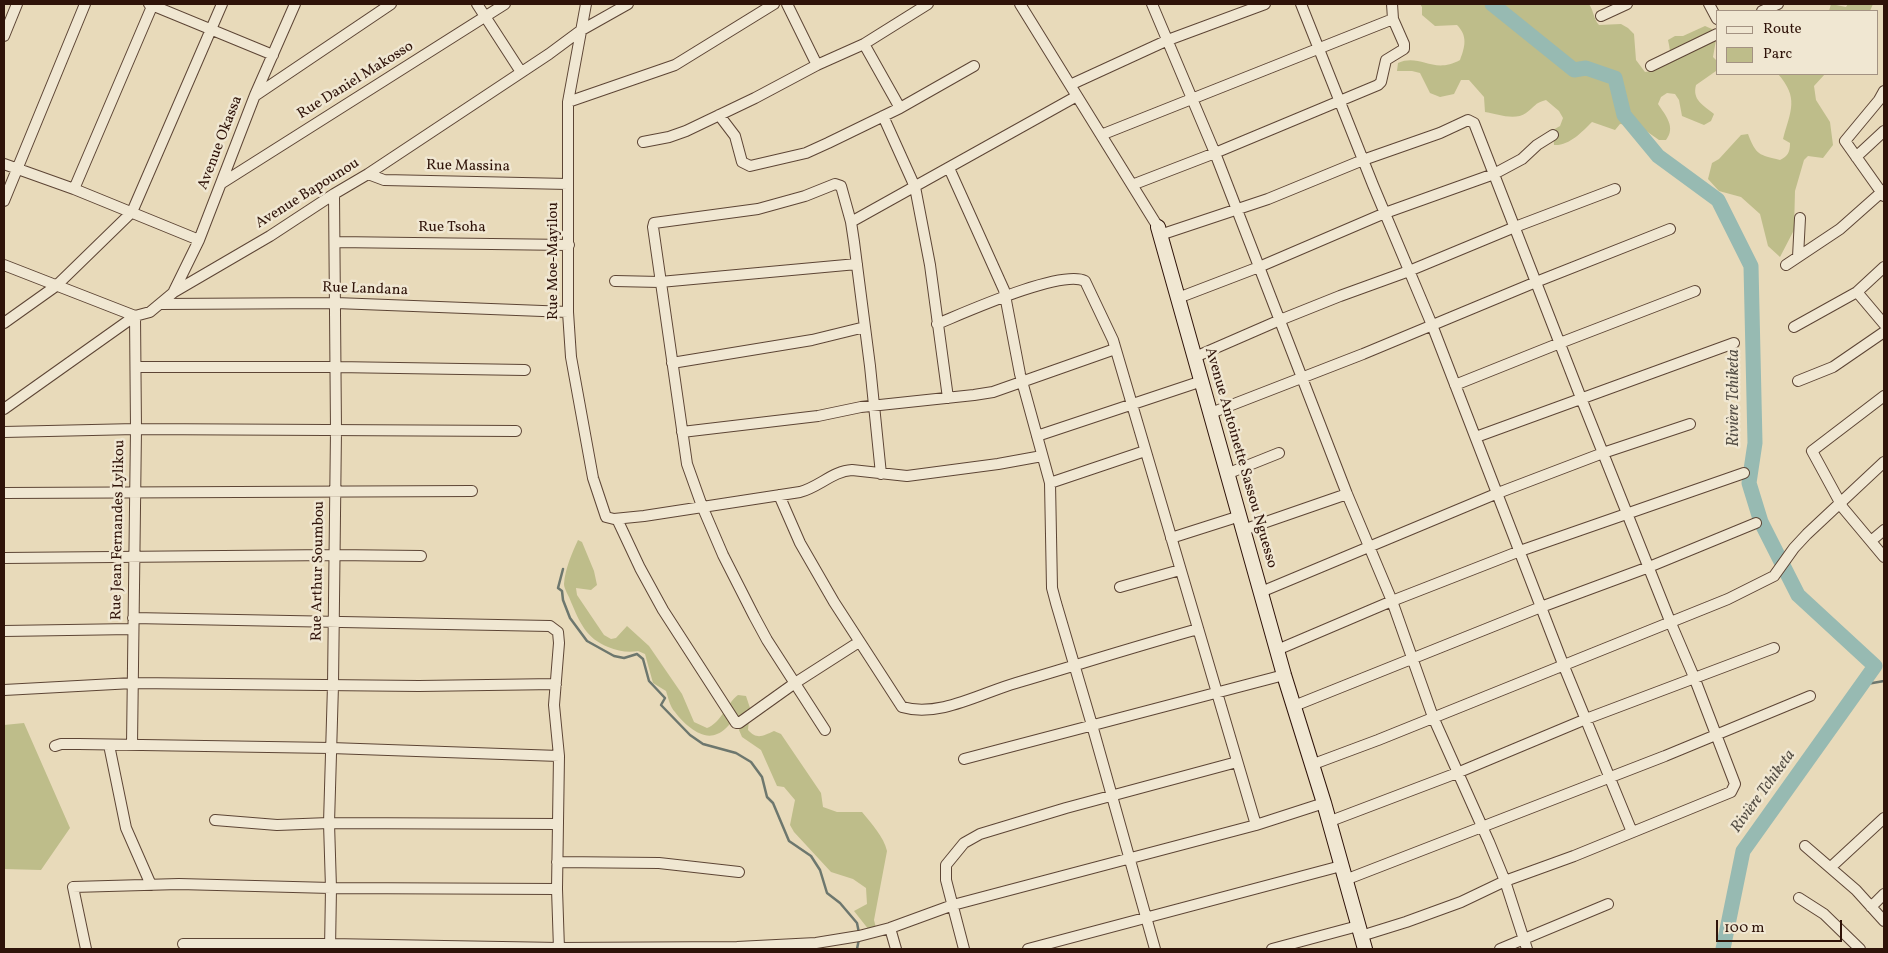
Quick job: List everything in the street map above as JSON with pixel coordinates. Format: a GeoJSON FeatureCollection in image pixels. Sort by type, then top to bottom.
{"type":"FeatureCollection","features":[{"type":"Feature","properties":{"kind":"street"},"geometry":{"type":"LineString","coordinates":[[4,36],[17,4]]}},
{"type":"Feature","properties":{"kind":"street"},"geometry":{"type":"LineString","coordinates":[[4,201],[85,4]]}},
{"type":"Feature","properties":{"kind":"street"},"geometry":{"type":"LineString","coordinates":[[74,189],[152,4],[273,55]]}},
{"type":"Feature","properties":{"kind":"street"},"geometry":{"type":"LineString","coordinates":[[4,323],[56,286],[132,212],[222,4]]}},
{"type":"Feature","properties":{"kind":"street","name":"Avenue Okassa"},"geometry":{"type":"LineString","coordinates":[[174,292],[222,183],[255,95],[295,4]]}},
{"type":"Feature","properties":{"kind":"street"},"geometry":{"type":"LineString","coordinates":[[255,95],[391,4]]}},
{"type":"Feature","properties":{"kind":"street"},"geometry":{"type":"LineString","coordinates":[[477,4],[521,72]]}},
{"type":"Feature","properties":{"kind":"street","name":"Rue Daniel Makosso"},"geometry":{"type":"LineString","coordinates":[[222,183],[505,4]]}},
{"type":"Feature","properties":{"kind":"street","name":"Rue Moe-Mayilou"},"geometry":{"type":"LineString","coordinates":[[586,4],[568,102],[568,312],[571,357],[593,478],[606,516],[611,519],[617,519]]}},
{"type":"Feature","properties":{"kind":"street","name":"Avenue Bapounou"},"geometry":{"type":"LineString","coordinates":[[4,409],[135,316],[150,312],[174,292],[270,236],[368,174],[549,54],[580,31],[628,4]]}},
{"type":"Feature","properties":{"kind":"street"},"geometry":{"type":"LineString","coordinates":[[568,102],[675,65],[774,4]]}},
{"type":"Feature","properties":{"kind":"street"},"geometry":{"type":"LineString","coordinates":[[787,4],[817,65]]}},
{"type":"Feature","properties":{"kind":"street"},"geometry":{"type":"LineString","coordinates":[[642,142],[669,138],[755,98],[817,65],[864,44],[928,4]]}},
{"type":"Feature","properties":{"kind":"street","name":"Avenue Antoinette Sassou Nguesso"},"geometry":{"type":"LineString","coordinates":[[1020,4],[1132,184],[1159,231],[1284,675],[1324,803],[1362,937]]}},
{"type":"Feature","properties":{"kind":"street"},"geometry":{"type":"LineString","coordinates":[[1152,4],[1192,98],[1347,494],[1392,601],[1433,717],[1457,773],[1483,826],[1505,881],[1525,945]]}},
{"type":"Feature","properties":{"kind":"street"},"geometry":{"type":"LineString","coordinates":[[1070,85],[1168,40],[1265,4]]}},
{"type":"Feature","properties":{"kind":"street"},"geometry":{"type":"LineString","coordinates":[[1301,4],[1385,214],[1432,325],[1563,664],[1632,832]]}},
{"type":"Feature","properties":{"kind":"street"},"geometry":{"type":"LineString","coordinates":[[1132,184],[1214,153],[1378,85],[1381,82],[1386,60],[1404,48],[1393,19],[1392,4]]}},
{"type":"Feature","properties":{"kind":"street"},"geometry":{"type":"LineString","coordinates":[[1601,16],[1627,4]]}},
{"type":"Feature","properties":{"kind":"street"},"geometry":{"type":"LineString","coordinates":[[1709,4],[1716,17]]}},
{"type":"Feature","properties":{"kind":"street"},"geometry":{"type":"LineString","coordinates":[[1764,10],[1778,4]]}},
{"type":"Feature","properties":{"kind":"street"},"geometry":{"type":"LineString","coordinates":[[1101,135],[1393,19]]}},
{"type":"Feature","properties":{"kind":"street"},"geometry":{"type":"LineString","coordinates":[[1651,66],[1716,34]]}},
{"type":"Feature","properties":{"kind":"street"},"geometry":{"type":"LineString","coordinates":[[864,44],[900,108]]}},
{"type":"Feature","properties":{"kind":"street"},"geometry":{"type":"LineString","coordinates":[[719,115],[735,136],[742,162],[750,166],[806,153],[900,108],[974,66]]}},
{"type":"Feature","properties":{"kind":"street"},"geometry":{"type":"LineString","coordinates":[[1786,265],[1840,229],[1883,193],[1845,143],[1845,139],[1879,100],[1884,90]]}},
{"type":"Feature","properties":{"kind":"street"},"geometry":{"type":"LineString","coordinates":[[851,222],[1077,96]]}},
{"type":"Feature","properties":{"kind":"street"},"geometry":{"type":"LineString","coordinates":[[883,116],[915,187],[930,265],[948,398]]}},
{"type":"Feature","properties":{"kind":"street"},"geometry":{"type":"LineString","coordinates":[[1159,231],[1268,199],[1363,160],[1440,133],[1468,120],[1474,123],[1581,398],[1717,734],[1735,784],[1733,790],[1574,856],[1505,881],[1461,902],[1406,922],[1362,937],[1272,949]]}},
{"type":"Feature","properties":{"kind":"street"},"geometry":{"type":"LineString","coordinates":[[1856,157],[1884,131]]}},
{"type":"Feature","properties":{"kind":"street"},"geometry":{"type":"LineString","coordinates":[[1178,298],[1259,267],[1385,214],[1494,174],[1522,159],[1537,145],[1553,135]]}},
{"type":"Feature","properties":{"kind":"street"},"geometry":{"type":"LineString","coordinates":[[4,164],[74,189],[198,240]]}},
{"type":"Feature","properties":{"kind":"street"},"geometry":{"type":"LineString","coordinates":[[949,168],[1005,296],[1022,382],[1050,483],[1052,588],[1155,949]]}},
{"type":"Feature","properties":{"kind":"street","name":"Rue Massina"},"geometry":{"type":"LineString","coordinates":[[368,174],[384,180],[568,184]]}},
{"type":"Feature","properties":{"kind":"street"},"geometry":{"type":"LineString","coordinates":[[825,730],[767,640],[754,616],[723,555],[686,464],[660,282],[654,223],[758,210],[805,196],[835,184],[841,186],[851,222],[857,264],[881,474]]}},
{"type":"Feature","properties":{"kind":"street"},"geometry":{"type":"LineString","coordinates":[[1195,357],[1280,320],[1409,271],[1615,188]]}},
{"type":"Feature","properties":{"kind":"street","name":"Rue Arthur Soumbou"},"geometry":{"type":"LineString","coordinates":[[330,947],[331,888],[328,823],[333,686],[336,430],[336,242],[334,194]]}},
{"type":"Feature","properties":{"kind":"street"},"geometry":{"type":"LineString","coordinates":[[1798,257],[1800,218]]}},
{"type":"Feature","properties":{"kind":"street"},"geometry":{"type":"LineString","coordinates":[[1211,413],[1303,378],[1670,229]]}},
{"type":"Feature","properties":{"kind":"street","name":"Rue Tsoha"},"geometry":{"type":"LineString","coordinates":[[336,242],[569,245]]}},
{"type":"Feature","properties":{"kind":"street"},"geometry":{"type":"LineString","coordinates":[[615,281],[660,282],[857,264]]}},
{"type":"Feature","properties":{"kind":"street"},"geometry":{"type":"LineString","coordinates":[[4,265],[135,316]]}},
{"type":"Feature","properties":{"kind":"street"},"geometry":{"type":"LineString","coordinates":[[1794,327],[1857,292],[1884,267]]}},
{"type":"Feature","properties":{"kind":"street"},"geometry":{"type":"LineString","coordinates":[[937,324],[1030,287],[1075,278],[1085,281],[1115,349],[1256,825]]}},
{"type":"Feature","properties":{"kind":"street"},"geometry":{"type":"LineString","coordinates":[[1455,385],[1696,292]]}},
{"type":"Feature","properties":{"kind":"street"},"geometry":{"type":"LineString","coordinates":[[1857,292],[1884,324]]}},
{"type":"Feature","properties":{"kind":"street","name":"Rue Landana"},"geometry":{"type":"LineString","coordinates":[[160,304],[336,303],[568,312]]}},
{"type":"Feature","properties":{"kind":"street","name":"Rue Jean Fernandes Lylikou"},"geometry":{"type":"LineString","coordinates":[[132,745],[132,629],[136,492],[135,316]]}},
{"type":"Feature","properties":{"kind":"street"},"geometry":{"type":"LineString","coordinates":[[672,363],[812,340],[865,327]]}},
{"type":"Feature","properties":{"kind":"street"},"geometry":{"type":"LineString","coordinates":[[1798,380],[1833,367],[1884,332]]}},
{"type":"Feature","properties":{"kind":"street"},"geometry":{"type":"LineString","coordinates":[[1476,437],[1734,343]]}},
{"type":"Feature","properties":{"kind":"street"},"geometry":{"type":"LineString","coordinates":[[682,432],[818,416],[874,405],[993,392],[1115,349]]}},
{"type":"Feature","properties":{"kind":"street"},"geometry":{"type":"LineString","coordinates":[[136,367],[336,367],[525,370]]}},
{"type":"Feature","properties":{"kind":"street"},"geometry":{"type":"LineString","coordinates":[[1037,436],[1202,381]]}},
{"type":"Feature","properties":{"kind":"street"},"geometry":{"type":"LineString","coordinates":[[1884,396],[1812,451],[1841,504],[1884,557]]}},
{"type":"Feature","properties":{"kind":"street"},"geometry":{"type":"LineString","coordinates":[[1261,592],[1498,492],[1603,453],[1690,424]]}},
{"type":"Feature","properties":{"kind":"street"},"geometry":{"type":"LineString","coordinates":[[4,432],[136,430],[516,431]]}},
{"type":"Feature","properties":{"kind":"street"},"geometry":{"type":"LineString","coordinates":[[1050,483],[1145,451]]}},
{"type":"Feature","properties":{"kind":"street"},"geometry":{"type":"LineString","coordinates":[[1228,473],[1279,453]]}},
{"type":"Feature","properties":{"kind":"street"},"geometry":{"type":"LineString","coordinates":[[858,642],[795,683],[739,723],[736,723],[663,610],[640,568],[617,519],[672,512],[809,489],[844,470],[907,476],[948,472],[1042,456]]}},
{"type":"Feature","properties":{"kind":"street"},"geometry":{"type":"LineString","coordinates":[[1311,765],[1378,740],[1728,599],[1774,576],[1794,548],[1884,462]]}},
{"type":"Feature","properties":{"kind":"street"},"geometry":{"type":"LineString","coordinates":[[1277,650],[1392,601],[1520,551],[1744,473]]}},
{"type":"Feature","properties":{"kind":"street"},"geometry":{"type":"LineString","coordinates":[[4,493],[472,492]]}},
{"type":"Feature","properties":{"kind":"street"},"geometry":{"type":"LineString","coordinates":[[1243,530],[1347,494]]}},
{"type":"Feature","properties":{"kind":"street"},"geometry":{"type":"LineString","coordinates":[[779,495],[800,543],[858,642],[902,707],[912,710],[954,704],[995,689],[1198,629]]}},
{"type":"Feature","properties":{"kind":"street"},"geometry":{"type":"LineString","coordinates":[[1171,538],[1240,516]]}},
{"type":"Feature","properties":{"kind":"street"},"geometry":{"type":"LineString","coordinates":[[1294,706],[1541,607],[1649,567],[1756,523]]}},
{"type":"Feature","properties":{"kind":"street"},"geometry":{"type":"LineString","coordinates":[[1871,541],[1884,530]]}},
{"type":"Feature","properties":{"kind":"street"},"geometry":{"type":"LineString","coordinates":[[4,558],[420,556]]}},
{"type":"Feature","properties":{"kind":"street"},"geometry":{"type":"LineString","coordinates":[[1120,587],[1180,570]]}},
{"type":"Feature","properties":{"kind":"street"},"geometry":{"type":"LineString","coordinates":[[133,618],[550,626],[558,632],[555,720],[559,756],[557,862],[559,949]]}},
{"type":"Feature","properties":{"kind":"street"},"geometry":{"type":"LineString","coordinates":[[4,631],[132,629]]}},
{"type":"Feature","properties":{"kind":"street"},"geometry":{"type":"LineString","coordinates":[[1328,822],[1457,773],[1586,719],[1774,648]]}},
{"type":"Feature","properties":{"kind":"street"},"geometry":{"type":"LineString","coordinates":[[964,759],[1284,675]]}},
{"type":"Feature","properties":{"kind":"street"},"geometry":{"type":"LineString","coordinates":[[4,690],[133,683],[333,686],[556,684]]}},
{"type":"Feature","properties":{"kind":"street"},"geometry":{"type":"LineString","coordinates":[[1346,880],[1609,776],[1665,756],[1810,696]]}},
{"type":"Feature","properties":{"kind":"street"},"geometry":{"type":"LineString","coordinates":[[55,746],[61,744],[331,748],[559,756]]}},
{"type":"Feature","properties":{"kind":"street"},"geometry":{"type":"LineString","coordinates":[[109,745],[126,828],[151,885]]}},
{"type":"Feature","properties":{"kind":"street"},"geometry":{"type":"LineString","coordinates":[[964,949],[946,880],[946,865],[964,843],[980,834],[1237,762]]}},
{"type":"Feature","properties":{"kind":"street"},"geometry":{"type":"LineString","coordinates":[[183,944],[659,949],[737,948],[816,943],[859,936],[890,928],[953,905],[1256,825],[1324,803]]}},
{"type":"Feature","properties":{"kind":"street"},"geometry":{"type":"LineString","coordinates":[[1831,867],[1884,818]]}},
{"type":"Feature","properties":{"kind":"street"},"geometry":{"type":"LineString","coordinates":[[215,820],[277,825],[328,823],[558,824]]}},
{"type":"Feature","properties":{"kind":"street"},"geometry":{"type":"LineString","coordinates":[[1805,846],[1831,867],[1884,921]]}},
{"type":"Feature","properties":{"kind":"street"},"geometry":{"type":"LineString","coordinates":[[557,862],[659,864],[739,872]]}},
{"type":"Feature","properties":{"kind":"street"},"geometry":{"type":"LineString","coordinates":[[1028,949],[1341,866]]}},
{"type":"Feature","properties":{"kind":"street"},"geometry":{"type":"LineString","coordinates":[[86,949],[73,887],[151,885],[557,889]]}},
{"type":"Feature","properties":{"kind":"street"},"geometry":{"type":"LineString","coordinates":[[1871,907],[1884,894]]}},
{"type":"Feature","properties":{"kind":"street"},"geometry":{"type":"LineString","coordinates":[[1799,898],[1824,914],[1860,949]]}},
{"type":"Feature","properties":{"kind":"street"},"geometry":{"type":"LineString","coordinates":[[1500,949],[1525,945],[1608,904]]}},
{"type":"Feature","properties":{"kind":"street"},"geometry":{"type":"LineString","coordinates":[[890,928],[896,949]]}},
{"type":"Feature","properties":{"kind":"green space"},"geometry":{"type":"Polygon","coordinates":[[[1420,4],[1589,4],[1599,25],[1621,24],[1634,34],[1636,60],[1645,72],[1659,68],[1666,63],[1670,53],[1668,40],[1675,36],[1683,36],[1705,26],[1716,33],[1713,57],[1716,60],[1716,71],[1696,85],[1695,90],[1699,102],[1714,114],[1711,121],[1704,125],[1682,116],[1679,100],[1675,94],[1667,93],[1661,97],[1658,104],[1667,117],[1670,126],[1669,135],[1666,140],[1659,140],[1639,126],[1620,124],[1615,130],[1592,122],[1570,141],[1554,145],[1553,130],[1560,126],[1563,118],[1559,111],[1546,100],[1522,115],[1511,117],[1500,115],[1485,112],[1484,97],[1469,80],[1461,80],[1454,94],[1440,97],[1430,93],[1420,73],[1397,71],[1398,63],[1406,61],[1413,60],[1442,65],[1460,60],[1462,55],[1465,42],[1463,33],[1457,25],[1435,26],[1422,15],[1420,4]]]}},
{"type":"Feature","properties":{"kind":"green space"},"geometry":{"type":"Polygon","coordinates":[[[1831,4],[1846,7],[1848,4],[1873,4],[1870,10],[1829,10],[1831,4]]]}},
{"type":"Feature","properties":{"kind":"green space"},"geometry":{"type":"Polygon","coordinates":[[[1779,75],[1824,75],[1814,86],[1816,100],[1830,122],[1833,145],[1823,158],[1808,156],[1804,160],[1795,191],[1794,230],[1780,257],[1768,246],[1760,214],[1741,197],[1719,191],[1708,179],[1712,163],[1719,159],[1741,135],[1748,134],[1756,150],[1767,157],[1780,160],[1785,157],[1790,149],[1790,143],[1783,139],[1790,112],[1791,97],[1785,82],[1779,75]]]}},
{"type":"Feature","properties":{"kind":"green space"},"geometry":{"type":"Polygon","coordinates":[[[578,540],[582,542],[594,571],[597,585],[591,590],[576,588],[577,595],[604,635],[611,639],[616,638],[627,626],[649,646],[682,694],[694,722],[707,728],[712,726],[738,695],[746,696],[750,708],[748,730],[757,736],[763,736],[774,731],[781,734],[821,793],[823,807],[837,812],[862,812],[873,825],[887,851],[874,920],[876,928],[869,930],[854,911],[867,904],[866,888],[853,879],[831,872],[794,832],[790,825],[795,800],[784,787],[777,786],[761,750],[742,737],[739,730],[742,722],[735,719],[722,732],[711,736],[699,733],[683,721],[673,710],[666,691],[653,683],[645,654],[638,651],[630,652],[608,647],[594,639],[585,629],[577,617],[564,584],[567,567],[578,540]]]}},
{"type":"Feature","properties":{"kind":"green space"},"geometry":{"type":"Polygon","coordinates":[[[24,723],[70,828],[41,870],[4,869],[4,725],[24,723]]]}},
{"type":"Feature","properties":{"kind":"waterway","name":"Rivière Tchiketa"},"geometry":{"type":"LineString","coordinates":[[1492,4],[1574,70],[1586,68],[1615,78],[1624,115],[1658,156],[1718,200],[1751,266],[1755,443],[1749,483],[1761,522],[1798,595],[1875,666],[1743,851],[1723,949]]}},
{"type":"Feature","properties":{"kind":"waterway"},"geometry":{"type":"LineString","coordinates":[[563,569],[558,588],[562,591],[563,600],[570,618],[587,641],[614,656],[624,658],[637,654],[643,659],[649,681],[665,698],[661,705],[690,735],[703,744],[736,753],[751,762],[762,777],[767,797],[773,803],[789,841],[811,856],[820,870],[827,893],[840,903],[857,923],[859,933]]}},
{"type":"Feature","properties":{"kind":"waterway"},"geometry":{"type":"LineString","coordinates":[[1861,685],[1884,681]]}},
{"type":"Feature","properties":{"kind":"waterway"},"geometry":{"type":"LineString","coordinates":[[857,949],[859,939]]}}]}
